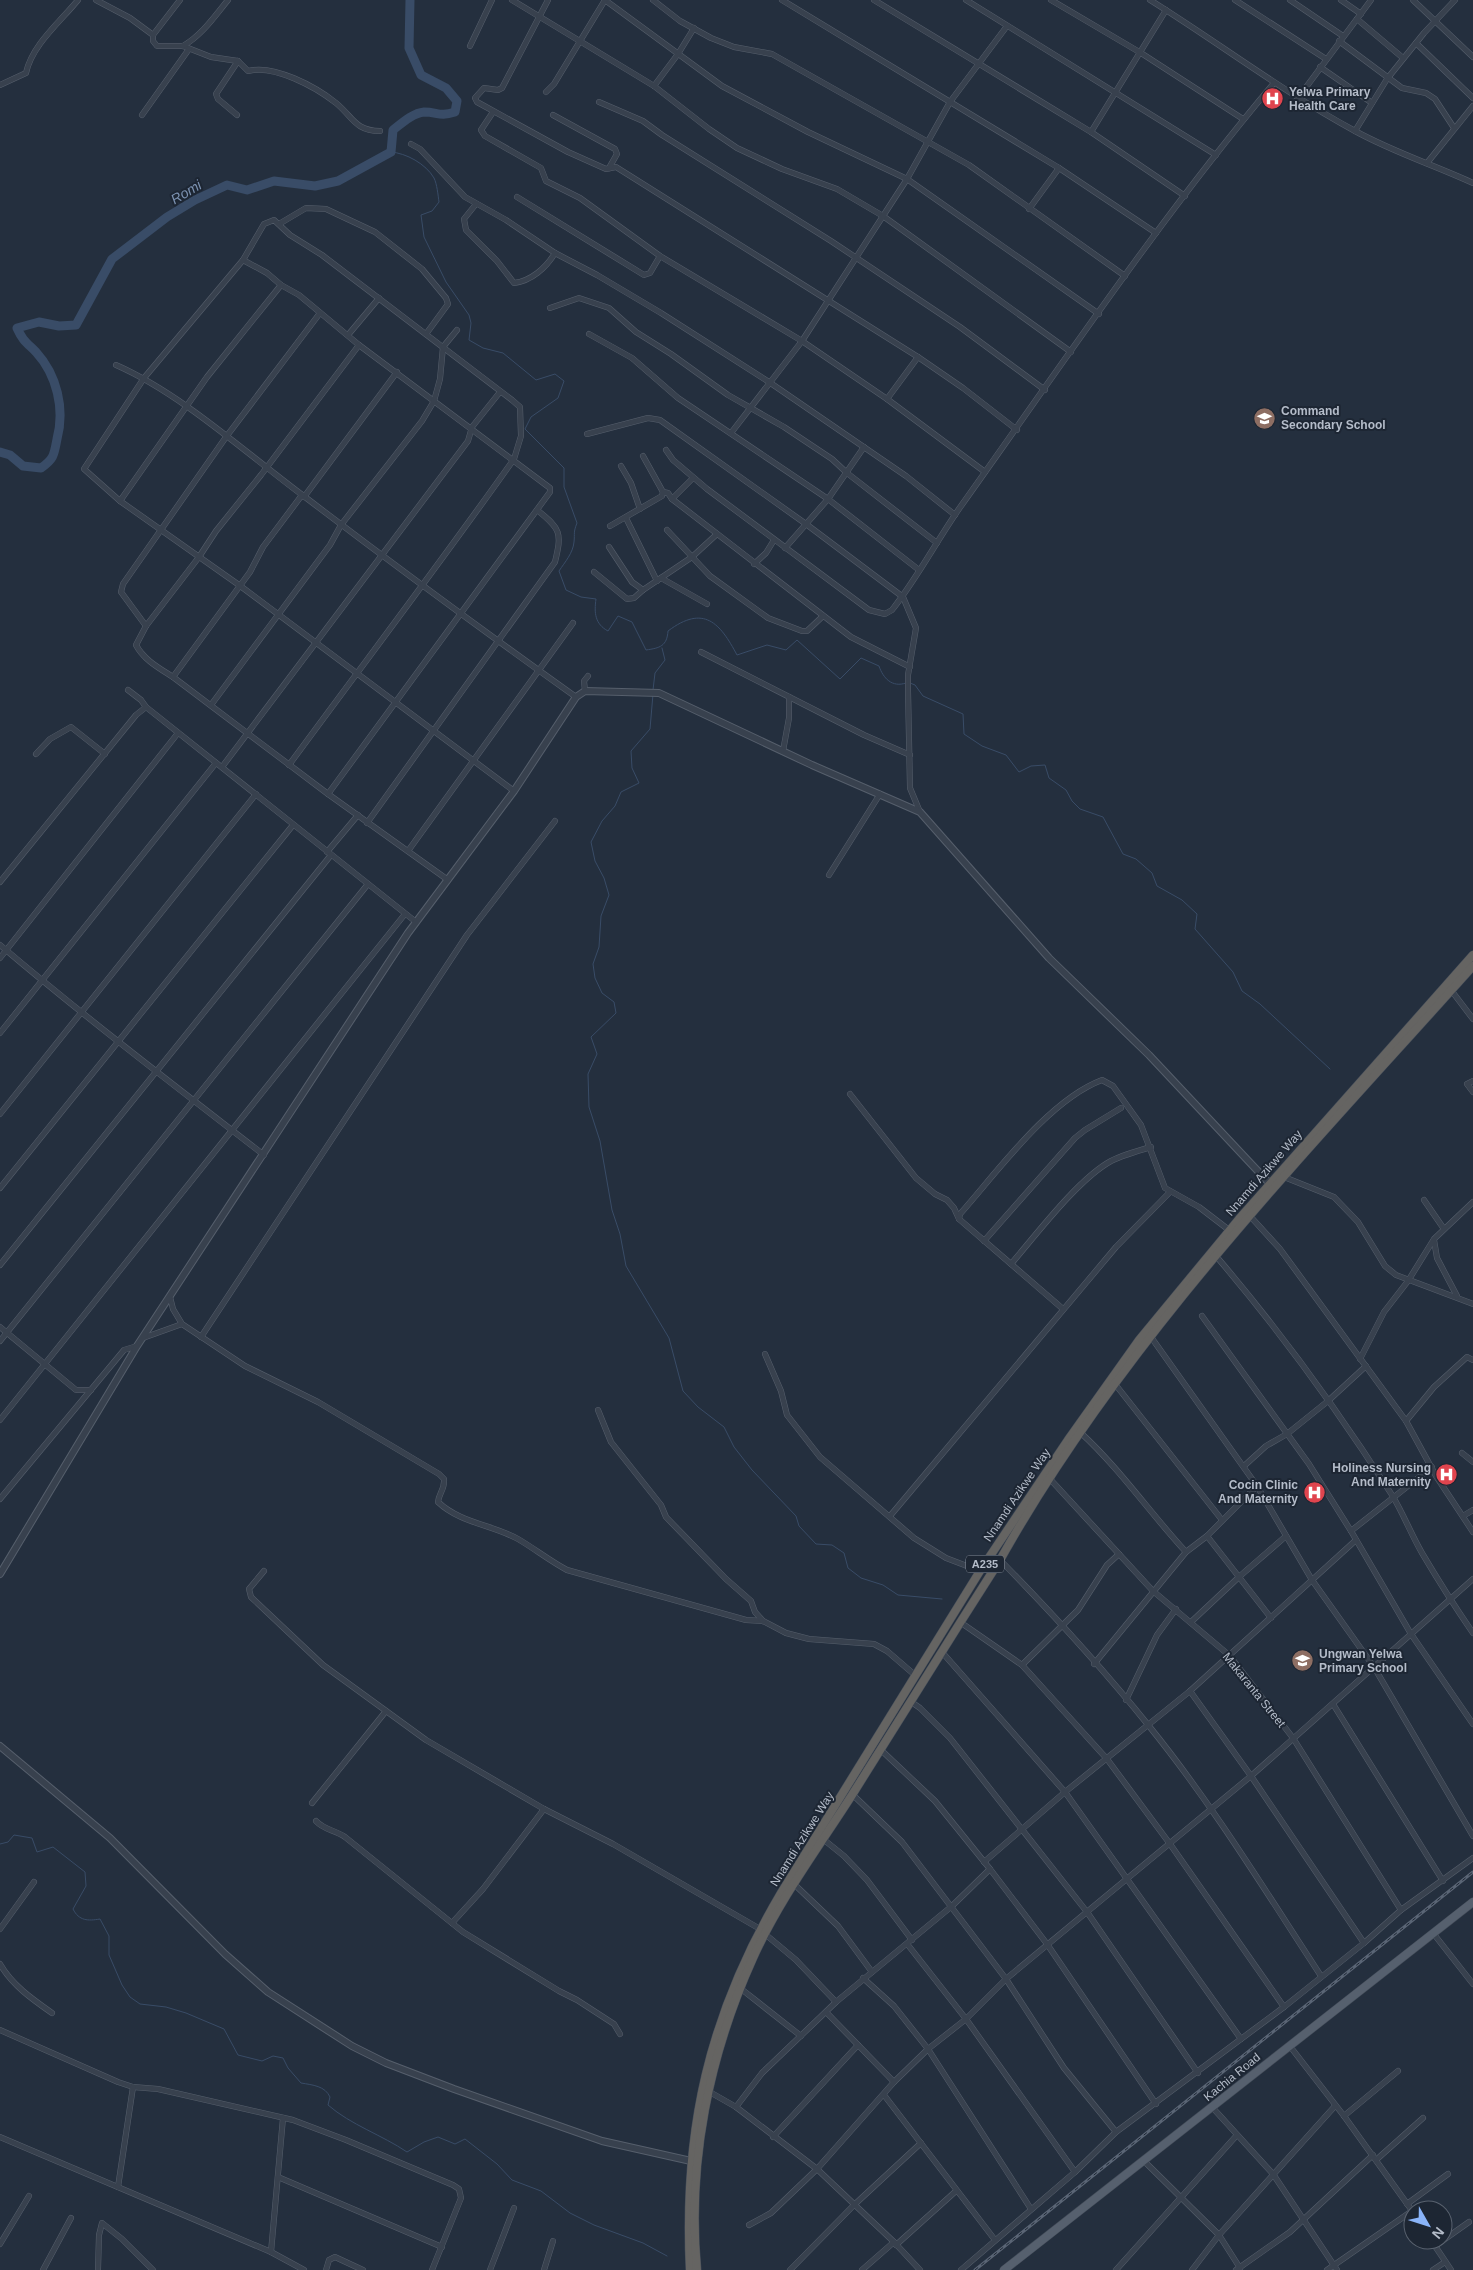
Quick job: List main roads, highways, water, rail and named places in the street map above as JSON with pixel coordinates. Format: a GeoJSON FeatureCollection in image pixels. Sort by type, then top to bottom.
{"type":"FeatureCollection","features":[{"type":"Feature","properties":{"kind":"highway","name":"Nnamdi Azikwe Way"},"geometry":{"type":"LineString","coordinates":[[690,2270],[688,2211],[691,2161],[698,2106],[712,2046],[734,1984],[762,1932],[980,1571],[1124,1360],[1229,1230],[1473,955]]}},
{"type":"Feature","properties":{"kind":"highway","name":"Nnamdi Azikwe Way"},"geometry":{"type":"LineString","coordinates":[[697,2270],[696,2192],[698,2150],[708,2091],[724,2029],[762,1932],[852,1794],[1000,1560],[1020,1525],[1115,1384],[1250,1216],[1473,966]]}},
{"type":"Feature","properties":{"kind":"main road","name":"Kachia Road"},"geometry":{"type":"LineString","coordinates":[[1004,2270],[1473,1902]]}},
{"type":"Feature","properties":{"kind":"waterway","name":"Romi"},"geometry":{"type":"LineString","coordinates":[[0,452],[10,455],[23,466],[41,468],[53,456],[59,428],[59,404],[54,382],[43,361],[23,339],[17,328],[39,322],[59,326],[76,325],[112,259],[167,217],[195,200],[227,185],[247,190],[274,181],[315,186],[338,181],[391,152],[393,130],[412,116],[424,112],[442,114],[455,112],[457,101],[446,88],[421,75],[409,48],[410,0]]}},
{"type":"Feature","properties":{"kind":"waterway"},"geometry":{"type":"LineString","coordinates":[[391,152],[415,160],[426,168],[435,180],[439,202],[432,211],[421,215],[424,237],[446,282],[469,315],[471,323],[469,340],[483,348],[503,353],[536,380],[555,374],[564,381],[558,398],[531,417],[525,429],[564,468],[564,487],[577,523],[572,550],[559,571],[566,590],[581,597],[596,599],[596,618],[600,625],[608,631],[618,616],[632,622],[646,650],[662,645],[666,640],[668,631],[681,623],[701,618],[717,626],[737,655],[767,645],[786,650],[797,640],[840,679],[861,658],[879,666],[886,678],[892,683],[906,683]]}},
{"type":"Feature","properties":{"kind":"waterway"},"geometry":{"type":"LineString","coordinates":[[653,690],[655,673],[665,660],[662,648]]}},
{"type":"Feature","properties":{"kind":"waterway"},"geometry":{"type":"LineString","coordinates":[[910,683],[915,685],[923,696],[963,714],[964,734],[982,746],[1006,755],[1019,772],[1031,766],[1045,765],[1049,778],[1066,790],[1072,801],[1080,809],[1103,817],[1123,854],[1136,859],[1152,873],[1157,886],[1182,900],[1197,914],[1195,929],[1233,972],[1242,991],[1260,1004],[1330,1069]]}},
{"type":"Feature","properties":{"kind":"waterway"},"geometry":{"type":"LineString","coordinates":[[653,694],[650,729],[631,751],[632,768],[639,783],[621,792],[615,806],[602,821],[591,842],[595,861],[604,878],[609,895],[601,916],[599,947],[593,964],[595,978],[602,993],[614,1002],[616,1013],[591,1037],[597,1054],[588,1074],[589,1107],[600,1141],[612,1210],[620,1234],[626,1266],[669,1338],[683,1391],[698,1407],[724,1427],[734,1447],[752,1470],[796,1516],[799,1526],[816,1544],[832,1545],[844,1553],[848,1568],[861,1578],[883,1585],[898,1595],[942,1599]]}},
{"type":"Feature","properties":{"kind":"waterway"},"geometry":{"type":"LineString","coordinates":[[0,1844],[8,1842],[14,1835],[32,1838],[37,1852],[53,1847],[85,1872],[86,1886],[73,1909],[81,1918],[100,1919],[109,1936],[109,1955],[122,1985],[130,1997],[140,2004],[166,2007],[224,2029],[238,2055],[262,2061],[273,2056],[283,2058],[288,2068],[301,2083],[310,2084],[325,2090],[330,2097],[328,2105],[337,2112],[407,2152],[424,2142],[438,2137],[455,2144],[465,2139],[497,2164],[512,2180],[541,2191],[570,2213],[594,2225],[643,2243],[667,2256]]}},
{"type":"Feature","properties":{"kind":"railway"},"geometry":{"type":"LineString","coordinates":[[975,2270],[1473,1872]]}},
{"type":"Feature","properties":{"kind":"place","name":"Yelwa Primary Health Care"},"geometry":{"type":"Point","coordinates":[1273,99]}},
{"type":"Feature","properties":{"kind":"place","name":"Command Secondary School"},"geometry":{"type":"Point","coordinates":[1265,418]}},
{"type":"Feature","properties":{"kind":"place","name":"Holiness Nursing And Maternity"},"geometry":{"type":"Point","coordinates":[1447,1475]}},
{"type":"Feature","properties":{"kind":"place","name":"Cocin Clinic And Maternity"},"geometry":{"type":"Point","coordinates":[1314,1492]}},
{"type":"Feature","properties":{"kind":"place","name":"Ungwan Yelwa Primary School"},"geometry":{"type":"Point","coordinates":[1303,1661]}}]}
